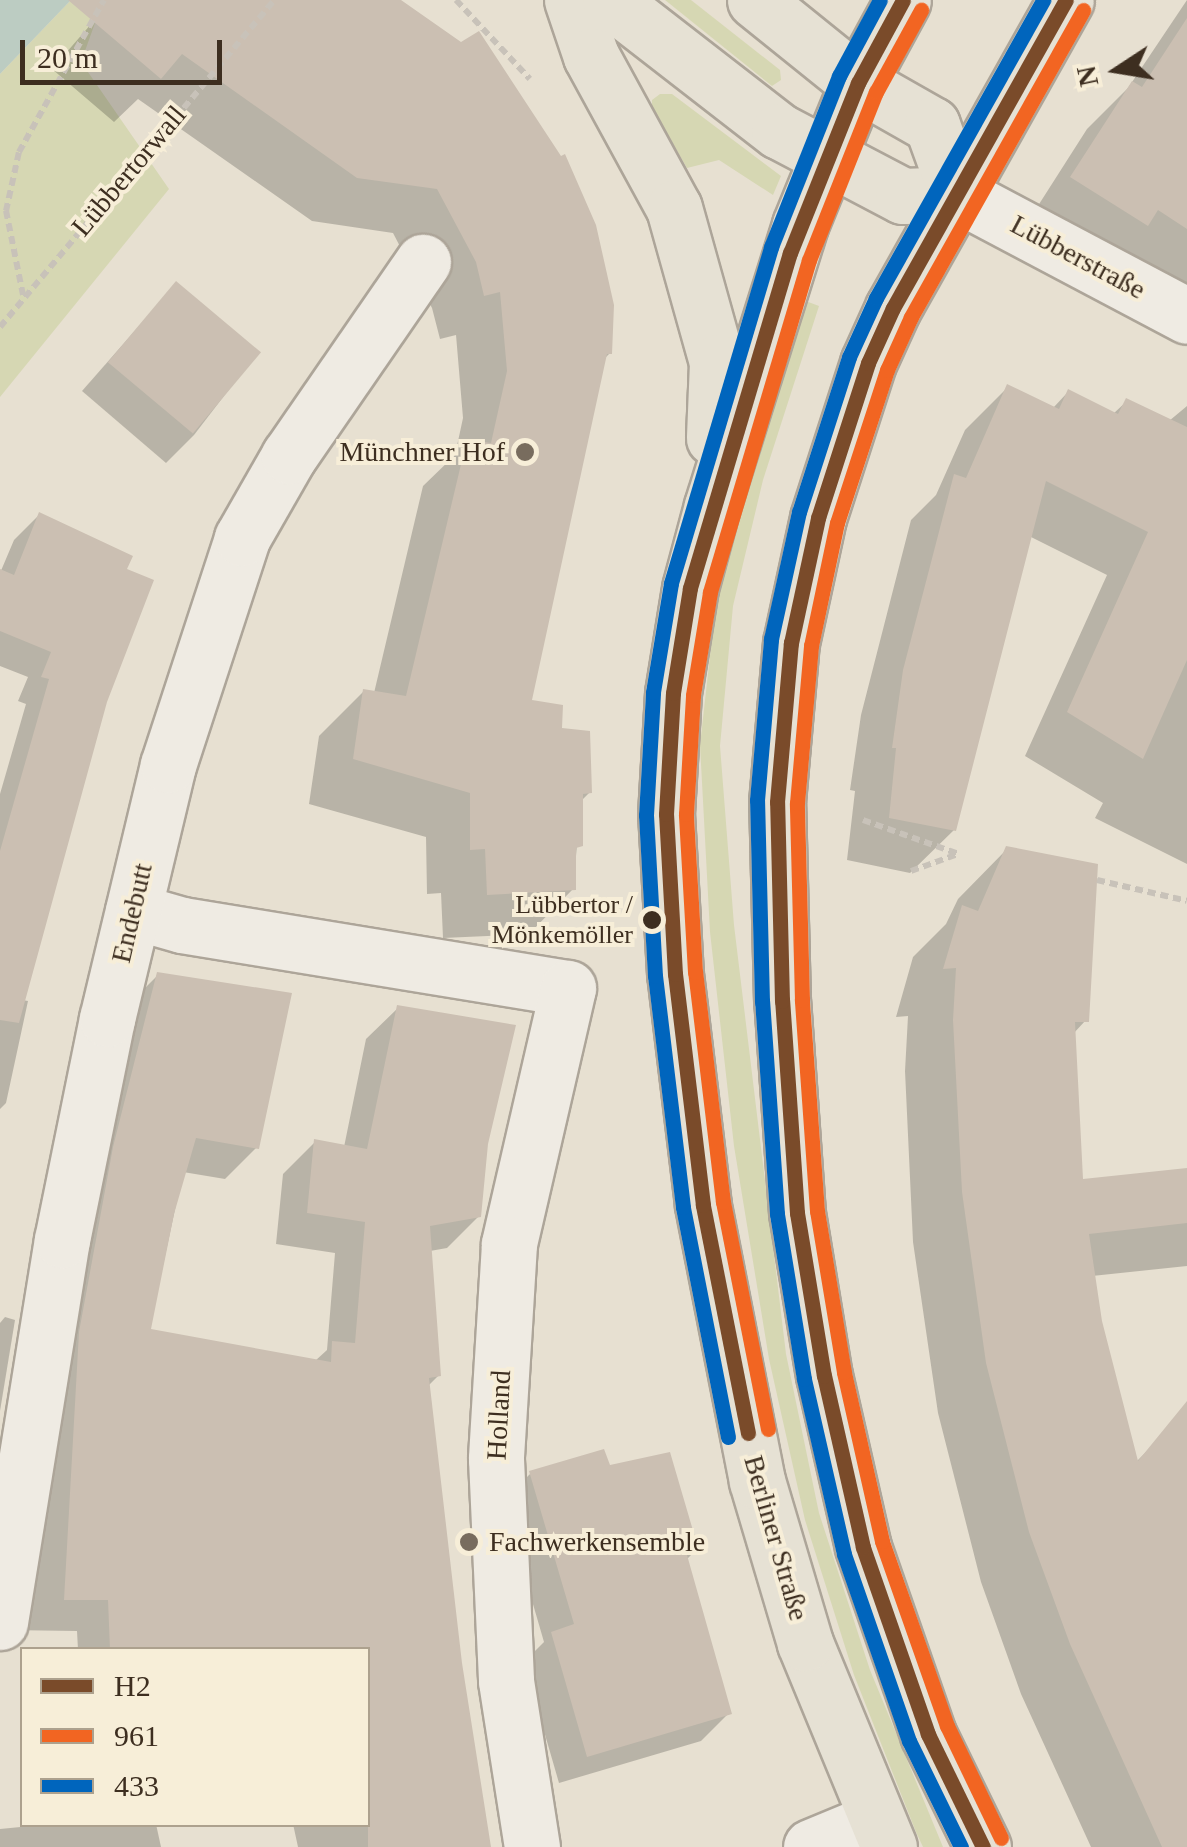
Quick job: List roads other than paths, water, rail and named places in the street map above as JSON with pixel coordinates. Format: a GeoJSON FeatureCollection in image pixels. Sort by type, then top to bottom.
{"type":"FeatureCollection","features":[{"type":"Feature","properties":{"kind":"main road"},"geometry":{"type":"LineString","coordinates":[[572,0],[591,56],[674,208],[703,310],[717,362],[712,506]]}},
{"type":"Feature","properties":{"kind":"main road"},"geometry":{"type":"LineString","coordinates":[[610,0],[779,131],[903,196],[957,194]]}},
{"type":"Feature","properties":{"kind":"main road"},"geometry":{"type":"LineString","coordinates":[[755,0],[858,83],[932,125],[957,194]]}},
{"type":"Feature","properties":{"kind":"main road","name":"Berliner Straße"},"geometry":{"type":"LineString","coordinates":[[882,1834],[806,1643],[757,1481],[701,1186],[675,974],[666,814],[673,693],[690,588],[712,506],[790,253],[858,83],[903,0]]}},
{"type":"Feature","properties":{"kind":"main road"},"geometry":{"type":"LineString","coordinates":[[983,1847],[928,1734],[863,1548],[824,1376],[797,1213],[782,1000],[777,802],[791,644],[818,518],[868,363],[1066,0]]}},
{"type":"Feature","properties":{"kind":"street","name":"Lübberstraße"},"geometry":{"type":"LineString","coordinates":[[957,194],[1187,316]]}},
{"type":"Feature","properties":{"kind":"street","name":"Endebutt"},"geometry":{"type":"LineString","coordinates":[[0,1622],[62,1240],[168,765],[242,538],[289,456],[423,262]]}},
{"type":"Feature","properties":{"kind":"street","name":"Holland"},"geometry":{"type":"LineString","coordinates":[[133,912],[182,925],[568,988],[509,1244],[496,1459],[506,1681],[532,1847]]}},
{"type":"Feature","properties":{"kind":"street"},"geometry":{"type":"LineString","coordinates":[[811,1847],[882,1834]]}},
{"type":"Feature","properties":{"kind":"place","name":"Münchner Hof"},"geometry":{"type":"Point","coordinates":[525,452]}},
{"type":"Feature","properties":{"kind":"place","name":"Lübbertor / Mönkemöller"},"geometry":{"type":"Point","coordinates":[652,920]}},
{"type":"Feature","properties":{"kind":"place","name":"Fachwerkensemble"},"geometry":{"type":"Point","coordinates":[469,1542]}}]}
